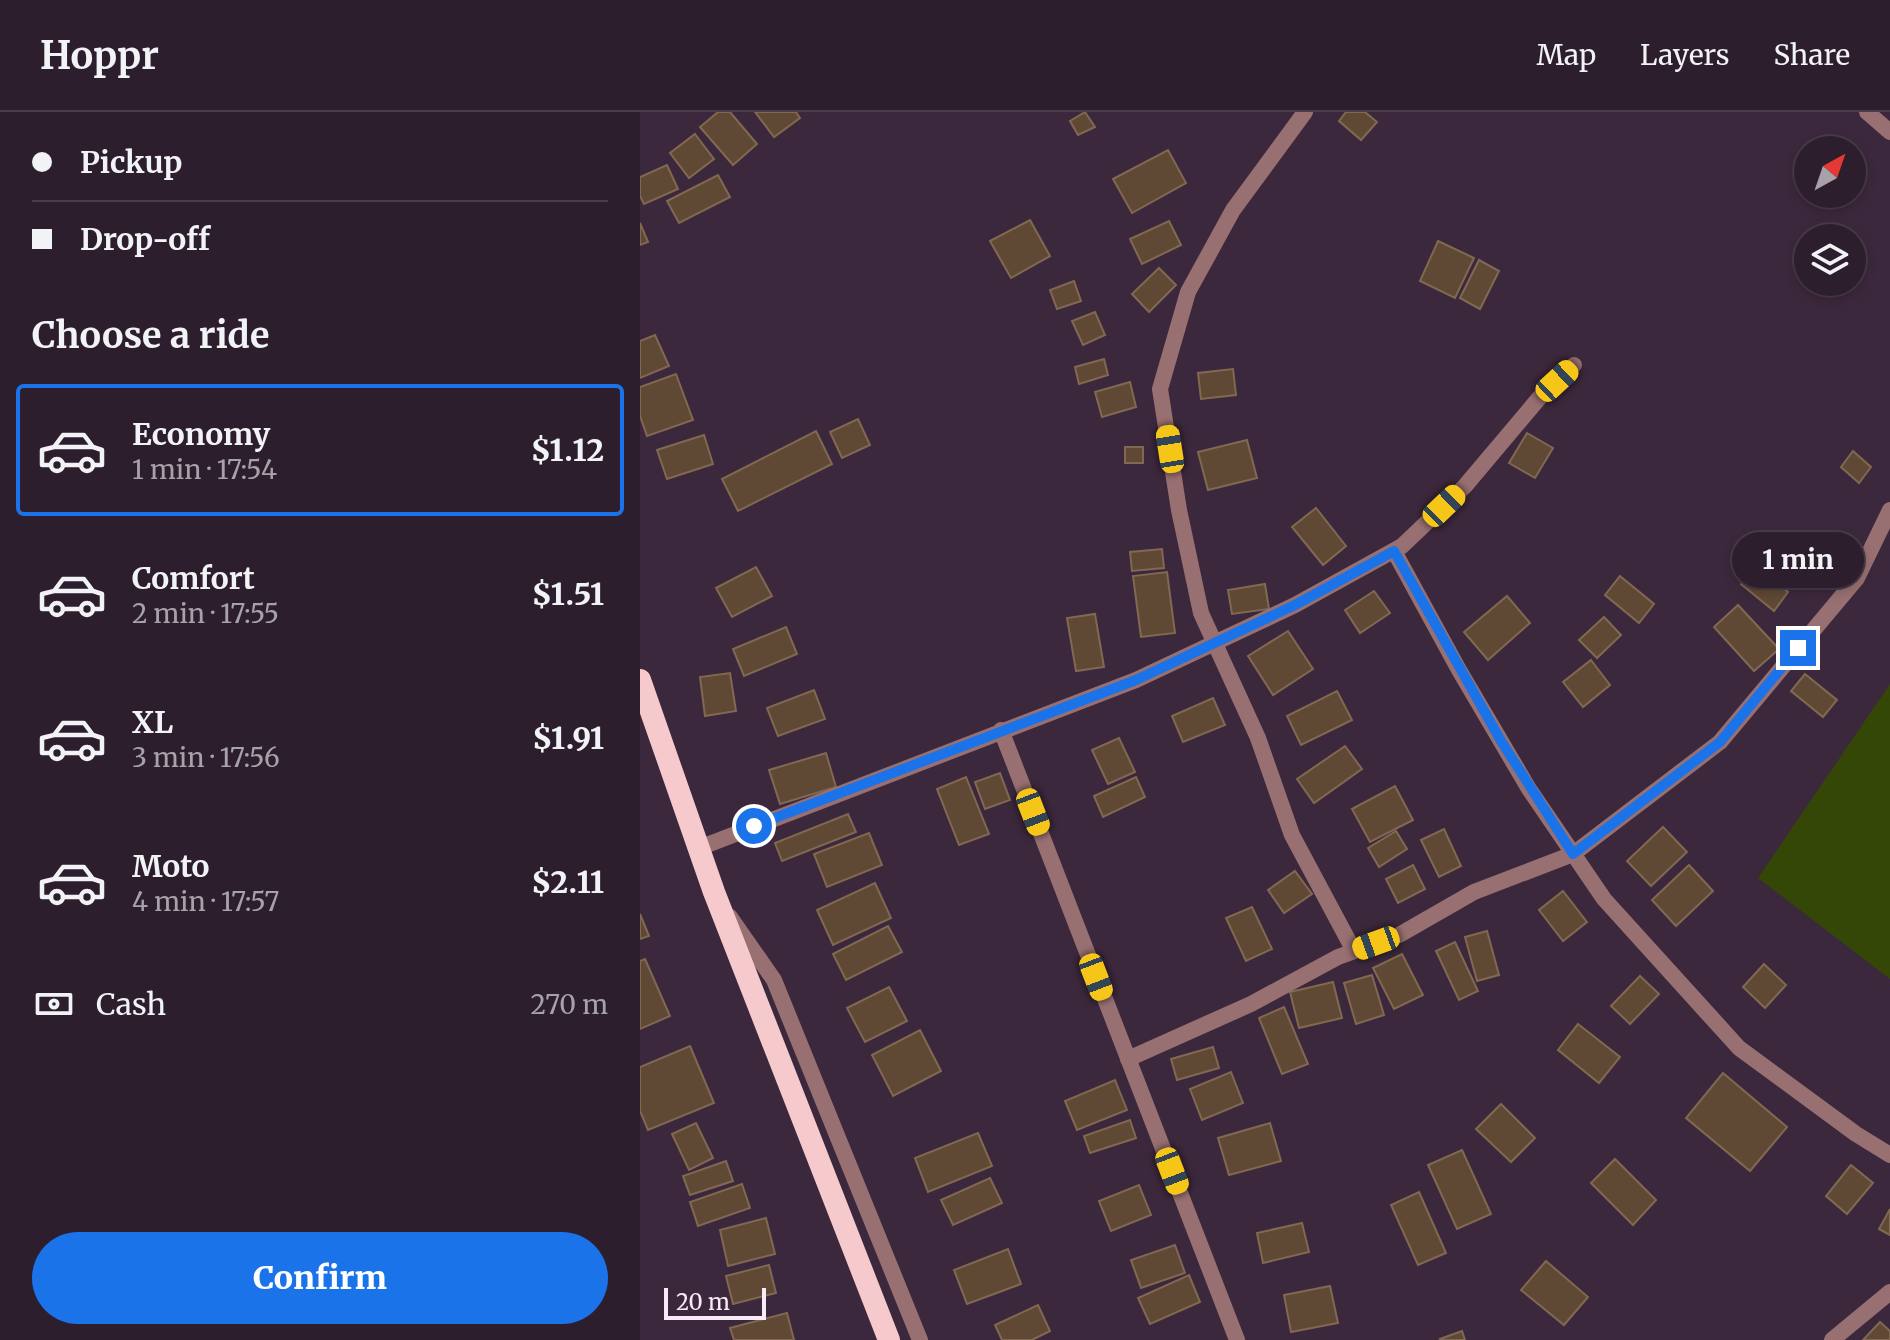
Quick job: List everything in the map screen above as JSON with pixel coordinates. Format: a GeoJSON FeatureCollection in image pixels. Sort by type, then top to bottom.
{"type":"FeatureCollection","features":[{"type":"Feature","properties":{"kind":"highway"},"geometry":{"type":"LineString","coordinates":[[640,680],[714,892],[889,1340]]}},
{"type":"Feature","properties":{"kind":"street"},"geometry":{"type":"LineString","coordinates":[[1305,112],[1233,210],[1188,292],[1160,389],[1182,525],[1201,613],[1258,738],[1292,835],[1354,951]]}},
{"type":"Feature","properties":{"kind":"street"},"geometry":{"type":"LineString","coordinates":[[1867,112],[1890,132]]}},
{"type":"Feature","properties":{"kind":"street"},"geometry":{"type":"LineString","coordinates":[[699,848],[1136,680],[1295,605],[1394,551],[1465,486],[1540,397],[1574,365]]}},
{"type":"Feature","properties":{"kind":"street"},"geometry":{"type":"LineString","coordinates":[[1128,1059],[1251,1004],[1354,951],[1399,935],[1474,892],[1573,854],[1720,742],[1857,578],[1890,510]]}},
{"type":"Feature","properties":{"kind":"street"},"geometry":{"type":"LineString","coordinates":[[1394,551],[1529,789],[1604,899],[1739,1048],[1856,1134],[1890,1155]]}},
{"type":"Feature","properties":{"kind":"street"},"geometry":{"type":"LineString","coordinates":[[1001,730],[1237,1340]]}},
{"type":"Feature","properties":{"kind":"street"},"geometry":{"type":"LineString","coordinates":[[714,892],[774,980],[920,1340]]}},
{"type":"Feature","properties":{"kind":"street"},"geometry":{"type":"LineString","coordinates":[[1836,1339],[1890,1292]]}},
{"type":"Feature","properties":{"kind":"green space"},"geometry":{"type":"Polygon","coordinates":[[[1890,684],[1890,979],[1758,878],[1890,684]]]}},
{"type":"Feature","properties":{"kind":"building"},"geometry":{"type":"Polygon","coordinates":[[[718,112],[730,112],[757,144],[733,165],[700,127],[718,112]]]}},
{"type":"Feature","properties":{"kind":"building"},"geometry":{"type":"Polygon","coordinates":[[[755,112],[796,112],[800,118],[774,137],[755,112]]]}},
{"type":"Feature","properties":{"kind":"building"},"geometry":{"type":"Polygon","coordinates":[[[1085,112],[1095,127],[1078,135],[1070,121],[1085,112]]]}},
{"type":"Feature","properties":{"kind":"building"},"geometry":{"type":"Polygon","coordinates":[[[1346,112],[1365,112],[1377,122],[1361,140],[1339,121],[1346,112]]]}},
{"type":"Feature","properties":{"kind":"building"},"geometry":{"type":"Polygon","coordinates":[[[695,134],[714,159],[689,178],[670,153],[695,134]]]}},
{"type":"Feature","properties":{"kind":"building"},"geometry":{"type":"Polygon","coordinates":[[[1168,150],[1186,183],[1132,213],[1113,179],[1168,150]]]}},
{"type":"Feature","properties":{"kind":"building"},"geometry":{"type":"Polygon","coordinates":[[[667,165],[678,189],[644,204],[640,196],[640,177],[667,165]]]}},
{"type":"Feature","properties":{"kind":"building"},"geometry":{"type":"Polygon","coordinates":[[[718,175],[730,197],[679,223],[667,201],[718,175]]]}},
{"type":"Feature","properties":{"kind":"building"},"geometry":{"type":"Polygon","coordinates":[[[1030,220],[1050,256],[1011,278],[990,241],[1030,220]]]}},
{"type":"Feature","properties":{"kind":"building"},"geometry":{"type":"Polygon","coordinates":[[[1169,221],[1181,245],[1142,264],[1130,239],[1169,221]]]}},
{"type":"Feature","properties":{"kind":"building"},"geometry":{"type":"Polygon","coordinates":[[[640,223],[648,242],[640,245],[640,223]]]}},
{"type":"Feature","properties":{"kind":"building"},"geometry":{"type":"Polygon","coordinates":[[[1438,241],[1474,258],[1455,298],[1420,281],[1438,241]]]}},
{"type":"Feature","properties":{"kind":"building"},"geometry":{"type":"Polygon","coordinates":[[[1479,260],[1499,271],[1480,309],[1460,298],[1479,260]]]}},
{"type":"Feature","properties":{"kind":"building"},"geometry":{"type":"Polygon","coordinates":[[[1159,268],[1176,285],[1149,312],[1132,294],[1159,268]]]}},
{"type":"Feature","properties":{"kind":"building"},"geometry":{"type":"Polygon","coordinates":[[[1074,281],[1081,301],[1057,309],[1050,290],[1074,281]]]}},
{"type":"Feature","properties":{"kind":"building"},"geometry":{"type":"Polygon","coordinates":[[[1095,312],[1105,335],[1083,345],[1072,321],[1095,312]]]}},
{"type":"Feature","properties":{"kind":"building"},"geometry":{"type":"Polygon","coordinates":[[[655,335],[669,366],[640,378],[640,341],[655,335]]]}},
{"type":"Feature","properties":{"kind":"building"},"geometry":{"type":"Polygon","coordinates":[[[1104,359],[1108,375],[1079,384],[1075,367],[1104,359]]]}},
{"type":"Feature","properties":{"kind":"building"},"geometry":{"type":"Polygon","coordinates":[[[1233,369],[1236,395],[1201,399],[1198,373],[1233,369]]]}},
{"type":"Feature","properties":{"kind":"building"},"geometry":{"type":"Polygon","coordinates":[[[676,374],[693,420],[647,436],[640,416],[640,387],[676,374]]]}},
{"type":"Feature","properties":{"kind":"building"},"geometry":{"type":"Polygon","coordinates":[[[1130,382],[1136,407],[1102,417],[1095,392],[1130,382]]]}},
{"type":"Feature","properties":{"kind":"building"},"geometry":{"type":"Polygon","coordinates":[[[858,419],[870,445],[842,458],[830,432],[858,419]]]}},
{"type":"Feature","properties":{"kind":"building"},"geometry":{"type":"Polygon","coordinates":[[[816,431],[832,464],[738,511],[722,479],[816,431]]]}},
{"type":"Feature","properties":{"kind":"building"},"geometry":{"type":"Polygon","coordinates":[[[1527,433],[1553,448],[1535,478],[1509,463],[1527,433]]]}},
{"type":"Feature","properties":{"kind":"building"},"geometry":{"type":"Polygon","coordinates":[[[704,435],[713,464],[667,479],[657,450],[704,435]]]}},
{"type":"Feature","properties":{"kind":"building"},"geometry":{"type":"Polygon","coordinates":[[[1247,440],[1257,478],[1208,490],[1198,452],[1247,440]]]}},
{"type":"Feature","properties":{"kind":"building"},"geometry":{"type":"Polygon","coordinates":[[[1125,447],[1143,447],[1143,463],[1125,463],[1125,447]]]}},
{"type":"Feature","properties":{"kind":"building"},"geometry":{"type":"Polygon","coordinates":[[[1853,451],[1871,467],[1859,483],[1841,467],[1853,451]]]}},
{"type":"Feature","properties":{"kind":"building"},"geometry":{"type":"Polygon","coordinates":[[[1316,508],[1346,546],[1323,565],[1292,527],[1316,508]]]}},
{"type":"Feature","properties":{"kind":"building"},"geometry":{"type":"Polygon","coordinates":[[[1162,549],[1164,568],[1132,571],[1130,552],[1162,549]]]}},
{"type":"Feature","properties":{"kind":"building"},"geometry":{"type":"Polygon","coordinates":[[[1756,566],[1788,592],[1774,611],[1741,584],[1756,566]]]}},
{"type":"Feature","properties":{"kind":"building"},"geometry":{"type":"Polygon","coordinates":[[[756,567],[772,596],[732,617],[716,588],[756,567]]]}},
{"type":"Feature","properties":{"kind":"building"},"geometry":{"type":"Polygon","coordinates":[[[1167,572],[1175,633],[1141,637],[1133,576],[1167,572]]]}},
{"type":"Feature","properties":{"kind":"building"},"geometry":{"type":"Polygon","coordinates":[[[1620,576],[1654,604],[1639,623],[1605,595],[1620,576]]]}},
{"type":"Feature","properties":{"kind":"building"},"geometry":{"type":"Polygon","coordinates":[[[1265,584],[1269,609],[1232,614],[1228,590],[1265,584]]]}},
{"type":"Feature","properties":{"kind":"building"},"geometry":{"type":"Polygon","coordinates":[[[1374,591],[1390,613],[1360,633],[1345,610],[1374,591]]]}},
{"type":"Feature","properties":{"kind":"building"},"geometry":{"type":"Polygon","coordinates":[[[1507,596],[1530,623],[1488,660],[1464,632],[1507,596]]]}},
{"type":"Feature","properties":{"kind":"building"},"geometry":{"type":"Polygon","coordinates":[[[1738,605],[1779,649],[1754,671],[1714,627],[1738,605]]]}},
{"type":"Feature","properties":{"kind":"building"},"geometry":{"type":"Polygon","coordinates":[[[1095,614],[1104,667],[1076,671],[1067,618],[1095,614]]]}},
{"type":"Feature","properties":{"kind":"building"},"geometry":{"type":"Polygon","coordinates":[[[1604,617],[1621,635],[1597,658],[1579,640],[1604,617]]]}},
{"type":"Feature","properties":{"kind":"building"},"geometry":{"type":"Polygon","coordinates":[[[786,627],[797,654],[744,676],[733,649],[786,627]]]}},
{"type":"Feature","properties":{"kind":"building"},"geometry":{"type":"Polygon","coordinates":[[[1288,631],[1313,669],[1273,695],[1248,656],[1288,631]]]}},
{"type":"Feature","properties":{"kind":"building"},"geometry":{"type":"Polygon","coordinates":[[[1591,660],[1610,685],[1583,707],[1563,682],[1591,660]]]}},
{"type":"Feature","properties":{"kind":"building"},"geometry":{"type":"Polygon","coordinates":[[[730,673],[736,711],[705,716],[700,677],[730,673]]]}},
{"type":"Feature","properties":{"kind":"building"},"geometry":{"type":"Polygon","coordinates":[[[1805,674],[1837,700],[1823,717],[1791,691],[1805,674]]]}},
{"type":"Feature","properties":{"kind":"building"},"geometry":{"type":"Polygon","coordinates":[[[814,690],[825,719],[778,736],[767,708],[814,690]]]}},
{"type":"Feature","properties":{"kind":"building"},"geometry":{"type":"Polygon","coordinates":[[[1337,691],[1352,720],[1301,745],[1287,716],[1337,691]]]}},
{"type":"Feature","properties":{"kind":"building"},"geometry":{"type":"Polygon","coordinates":[[[1213,698],[1225,725],[1183,742],[1172,716],[1213,698]]]}},
{"type":"Feature","properties":{"kind":"building"},"geometry":{"type":"Polygon","coordinates":[[[1119,738],[1135,772],[1108,784],[1092,750],[1119,738]]]}},
{"type":"Feature","properties":{"kind":"building"},"geometry":{"type":"Polygon","coordinates":[[[1345,746],[1362,769],[1314,803],[1297,779],[1345,746]]]}},
{"type":"Feature","properties":{"kind":"building"},"geometry":{"type":"Polygon","coordinates":[[[826,753],[836,787],[780,804],[769,770],[826,753]]]}},
{"type":"Feature","properties":{"kind":"building"},"geometry":{"type":"Polygon","coordinates":[[[1000,773],[1010,800],[985,809],[975,782],[1000,773]]]}},
{"type":"Feature","properties":{"kind":"building"},"geometry":{"type":"Polygon","coordinates":[[[966,777],[989,834],[959,845],[937,789],[966,777]]]}},
{"type":"Feature","properties":{"kind":"building"},"geometry":{"type":"Polygon","coordinates":[[[1136,777],[1145,797],[1103,817],[1094,796],[1136,777]]]}},
{"type":"Feature","properties":{"kind":"building"},"geometry":{"type":"Polygon","coordinates":[[[1395,786],[1413,820],[1370,842],[1352,809],[1395,786]]]}},
{"type":"Feature","properties":{"kind":"building"},"geometry":{"type":"Polygon","coordinates":[[[848,814],[856,832],[782,861],[775,843],[848,814]]]}},
{"type":"Feature","properties":{"kind":"building"},"geometry":{"type":"Polygon","coordinates":[[[1663,827],[1687,852],[1651,886],[1627,861],[1663,827]]]}},
{"type":"Feature","properties":{"kind":"building"},"geometry":{"type":"Polygon","coordinates":[[[1444,829],[1461,866],[1439,877],[1421,840],[1444,829]]]}},
{"type":"Feature","properties":{"kind":"building"},"geometry":{"type":"Polygon","coordinates":[[[1396,831],[1407,849],[1379,867],[1368,848],[1396,831]]]}},
{"type":"Feature","properties":{"kind":"building"},"geometry":{"type":"Polygon","coordinates":[[[869,833],[882,865],[827,887],[814,854],[869,833]]]}},
{"type":"Feature","properties":{"kind":"building"},"geometry":{"type":"Polygon","coordinates":[[[1413,865],[1425,889],[1398,903],[1386,879],[1413,865]]]}},
{"type":"Feature","properties":{"kind":"building"},"geometry":{"type":"Polygon","coordinates":[[[1689,865],[1713,891],[1676,926],[1652,900],[1689,865]]]}},
{"type":"Feature","properties":{"kind":"building"},"geometry":{"type":"Polygon","coordinates":[[[1295,871],[1312,894],[1284,913],[1268,890],[1295,871]]]}},
{"type":"Feature","properties":{"kind":"building"},"geometry":{"type":"Polygon","coordinates":[[[875,883],[891,918],[833,945],[817,910],[875,883]]]}},
{"type":"Feature","properties":{"kind":"building"},"geometry":{"type":"Polygon","coordinates":[[[1563,891],[1587,922],[1563,941],[1539,910],[1563,891]]]}},
{"type":"Feature","properties":{"kind":"building"},"geometry":{"type":"Polygon","coordinates":[[[1252,907],[1272,949],[1246,961],[1226,918],[1252,907]]]}},
{"type":"Feature","properties":{"kind":"building"},"geometry":{"type":"Polygon","coordinates":[[[640,914],[649,936],[640,939],[640,914]]]}},
{"type":"Feature","properties":{"kind":"building"},"geometry":{"type":"Polygon","coordinates":[[[888,926],[902,952],[846,980],[833,954],[888,926]]]}},
{"type":"Feature","properties":{"kind":"building"},"geometry":{"type":"Polygon","coordinates":[[[1487,931],[1499,975],[1477,981],[1465,937],[1487,931]]]}},
{"type":"Feature","properties":{"kind":"building"},"geometry":{"type":"Polygon","coordinates":[[[1455,942],[1478,991],[1459,1000],[1436,951],[1455,942]]]}},
{"type":"Feature","properties":{"kind":"building"},"geometry":{"type":"Polygon","coordinates":[[[1402,954],[1423,995],[1394,1009],[1373,968],[1402,954]]]}},
{"type":"Feature","properties":{"kind":"building"},"geometry":{"type":"Polygon","coordinates":[[[645,959],[670,1016],[640,1029],[640,961],[645,959]]]}},
{"type":"Feature","properties":{"kind":"building"},"geometry":{"type":"Polygon","coordinates":[[[1764,964],[1786,985],[1765,1008],[1743,987],[1764,964]]]}},
{"type":"Feature","properties":{"kind":"building"},"geometry":{"type":"Polygon","coordinates":[[[1372,975],[1384,1015],[1356,1024],[1344,983],[1372,975]]]}},
{"type":"Feature","properties":{"kind":"building"},"geometry":{"type":"Polygon","coordinates":[[[1640,976],[1659,994],[1630,1024],[1611,1006],[1640,976]]]}},
{"type":"Feature","properties":{"kind":"building"},"geometry":{"type":"Polygon","coordinates":[[[1333,982],[1342,1018],[1299,1028],[1290,992],[1333,982]]]}},
{"type":"Feature","properties":{"kind":"building"},"geometry":{"type":"Polygon","coordinates":[[[889,987],[907,1021],[865,1042],[847,1008],[889,987]]]}},
{"type":"Feature","properties":{"kind":"building"},"geometry":{"type":"Polygon","coordinates":[[[1284,1007],[1308,1064],[1282,1074],[1259,1018],[1284,1007]]]}},
{"type":"Feature","properties":{"kind":"building"},"geometry":{"type":"Polygon","coordinates":[[[1578,1024],[1620,1057],[1599,1083],[1558,1050],[1578,1024]]]}},
{"type":"Feature","properties":{"kind":"building"},"geometry":{"type":"Polygon","coordinates":[[[920,1030],[941,1071],[893,1096],[872,1055],[920,1030]]]}},
{"type":"Feature","properties":{"kind":"building"},"geometry":{"type":"Polygon","coordinates":[[[690,1046],[714,1103],[648,1130],[640,1111],[640,1067],[690,1046]]]}},
{"type":"Feature","properties":{"kind":"building"},"geometry":{"type":"Polygon","coordinates":[[[1213,1047],[1219,1068],[1177,1080],[1171,1059],[1213,1047]]]}},
{"type":"Feature","properties":{"kind":"building"},"geometry":{"type":"Polygon","coordinates":[[[1231,1072],[1243,1103],[1202,1120],[1190,1089],[1231,1072]]]}},
{"type":"Feature","properties":{"kind":"building"},"geometry":{"type":"Polygon","coordinates":[[[1723,1073],[1787,1127],[1750,1171],[1686,1118],[1723,1073]]]}},
{"type":"Feature","properties":{"kind":"building"},"geometry":{"type":"Polygon","coordinates":[[[1115,1080],[1127,1110],[1077,1130],[1065,1101],[1115,1080]]]}},
{"type":"Feature","properties":{"kind":"building"},"geometry":{"type":"Polygon","coordinates":[[[1501,1104],[1535,1138],[1511,1162],[1476,1129],[1501,1104]]]}},
{"type":"Feature","properties":{"kind":"building"},"geometry":{"type":"Polygon","coordinates":[[[1130,1120],[1136,1138],[1090,1153],[1084,1136],[1130,1120]]]}},
{"type":"Feature","properties":{"kind":"building"},"geometry":{"type":"Polygon","coordinates":[[[696,1123],[713,1158],[689,1170],[672,1134],[696,1123]]]}},
{"type":"Feature","properties":{"kind":"building"},"geometry":{"type":"Polygon","coordinates":[[[1270,1123],[1281,1161],[1229,1175],[1218,1138],[1270,1123]]]}},
{"type":"Feature","properties":{"kind":"building"},"geometry":{"type":"Polygon","coordinates":[[[978,1133],[992,1166],[928,1192],[915,1158],[978,1133]]]}},
{"type":"Feature","properties":{"kind":"building"},"geometry":{"type":"Polygon","coordinates":[[[1462,1150],[1491,1214],[1457,1229],[1428,1165],[1462,1150]]]}},
{"type":"Feature","properties":{"kind":"building"},"geometry":{"type":"Polygon","coordinates":[[[1615,1159],[1656,1200],[1633,1225],[1591,1183],[1615,1159]]]}},
{"type":"Feature","properties":{"kind":"building"},"geometry":{"type":"Polygon","coordinates":[[[726,1161],[733,1181],[690,1195],[683,1176],[726,1161]]]}},
{"type":"Feature","properties":{"kind":"building"},"geometry":{"type":"Polygon","coordinates":[[[1851,1165],[1873,1183],[1847,1214],[1826,1196],[1851,1165]]]}},
{"type":"Feature","properties":{"kind":"building"},"geometry":{"type":"Polygon","coordinates":[[[990,1178],[1002,1203],[953,1225],[941,1200],[990,1178]]]}},
{"type":"Feature","properties":{"kind":"building"},"geometry":{"type":"Polygon","coordinates":[[[742,1184],[750,1208],[698,1226],[690,1202],[742,1184]]]}},
{"type":"Feature","properties":{"kind":"building"},"geometry":{"type":"Polygon","coordinates":[[[1139,1185],[1151,1215],[1111,1231],[1099,1201],[1139,1185]]]}},
{"type":"Feature","properties":{"kind":"building"},"geometry":{"type":"Polygon","coordinates":[[[1419,1192],[1446,1253],[1418,1265],[1391,1205],[1419,1192]]]}},
{"type":"Feature","properties":{"kind":"building"},"geometry":{"type":"Polygon","coordinates":[[[1890,1209],[1890,1235],[1879,1229],[1890,1209]]]}},
{"type":"Feature","properties":{"kind":"building"},"geometry":{"type":"Polygon","coordinates":[[[766,1218],[775,1254],[728,1266],[720,1230],[766,1218]]]}},
{"type":"Feature","properties":{"kind":"building"},"geometry":{"type":"Polygon","coordinates":[[[1302,1223],[1309,1252],[1263,1263],[1257,1233],[1302,1223]]]}},
{"type":"Feature","properties":{"kind":"building"},"geometry":{"type":"Polygon","coordinates":[[[1175,1245],[1185,1273],[1141,1288],[1131,1260],[1175,1245]]]}},
{"type":"Feature","properties":{"kind":"building"},"geometry":{"type":"Polygon","coordinates":[[[1008,1249],[1021,1284],[967,1304],[954,1270],[1008,1249]]]}},
{"type":"Feature","properties":{"kind":"building"},"geometry":{"type":"Polygon","coordinates":[[[1546,1261],[1588,1297],[1564,1325],[1521,1290],[1546,1261]]]}},
{"type":"Feature","properties":{"kind":"building"},"geometry":{"type":"Polygon","coordinates":[[[769,1265],[776,1293],[733,1304],[726,1276],[769,1265]]]}},
{"type":"Feature","properties":{"kind":"building"},"geometry":{"type":"Polygon","coordinates":[[[1189,1275],[1200,1302],[1150,1324],[1138,1298],[1189,1275]]]}},
{"type":"Feature","properties":{"kind":"building"},"geometry":{"type":"Polygon","coordinates":[[[1330,1286],[1338,1323],[1291,1332],[1284,1295],[1330,1286]]]}},
{"type":"Feature","properties":{"kind":"building"},"geometry":{"type":"Polygon","coordinates":[[[1038,1305],[1050,1331],[1032,1340],[1002,1340],[995,1325],[1038,1305]]]}},
{"type":"Feature","properties":{"kind":"building"},"geometry":{"type":"Polygon","coordinates":[[[787,1313],[794,1340],[734,1340],[730,1328],[787,1313]]]}},
{"type":"Feature","properties":{"kind":"building"},"geometry":{"type":"Polygon","coordinates":[[[1880,1322],[1890,1331],[1890,1340],[1863,1340],[1880,1322]]]}},
{"type":"Feature","properties":{"kind":"building"},"geometry":{"type":"Polygon","coordinates":[[[1462,1331],[1465,1340],[1440,1339],[1462,1331]]]}},
{"type":"Feature","properties":{"kind":"route"},"geometry":{"type":"LineString","coordinates":[[754,826],[1136,680],[1295,605],[1394,551],[1529,789],[1573,854],[1720,742],[1798,648]]}}]}
